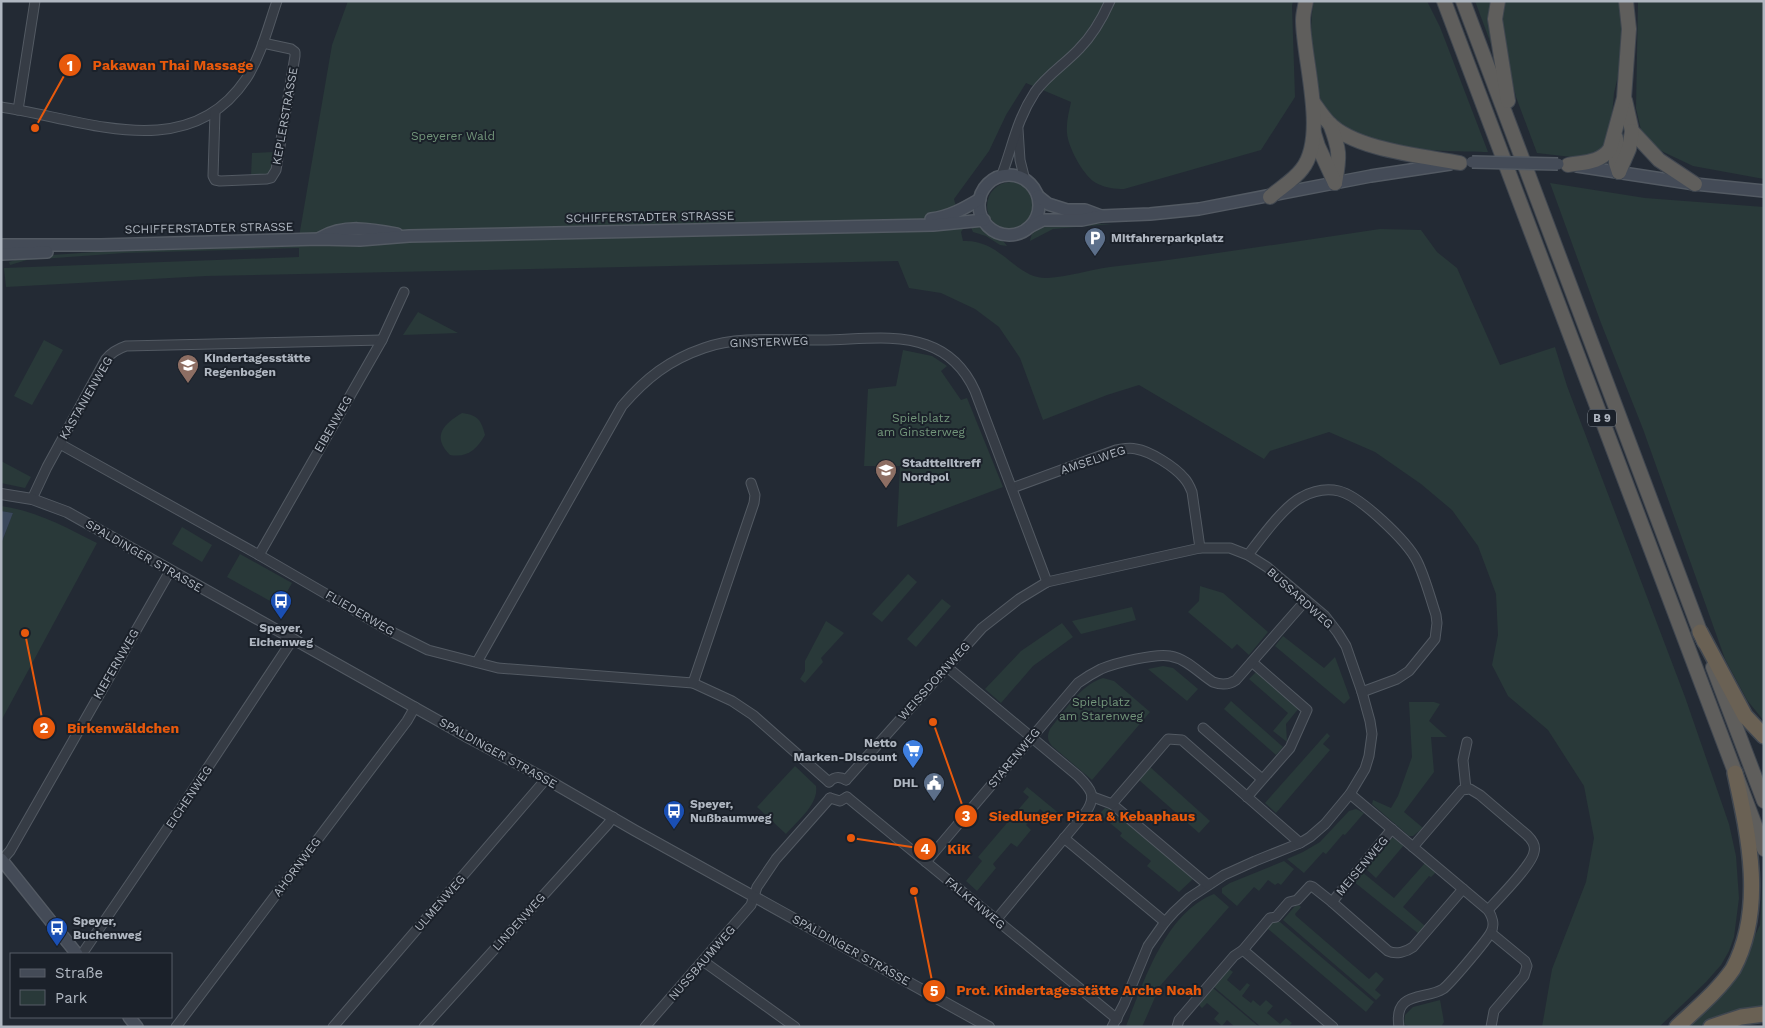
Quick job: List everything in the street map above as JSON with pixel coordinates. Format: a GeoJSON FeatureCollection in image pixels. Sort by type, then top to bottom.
{"type":"FeatureCollection","features":[{"type":"Feature","properties":{"kind":"highway"},"geometry":{"type":"LineString","coordinates":[[1270,197],[1302,169],[1310,152],[1313,130],[1313,102],[1302,19],[1306,1]]}},
{"type":"Feature","properties":{"kind":"highway"},"geometry":{"type":"LineString","coordinates":[[1437,1],[1452,22]]}},
{"type":"Feature","properties":{"kind":"highway","name":"B 9"},"geometry":{"type":"LineString","coordinates":[[1444,1],[1764,849]]}},
{"type":"Feature","properties":{"kind":"highway","name":"B 9"},"geometry":{"type":"LineString","coordinates":[[1463,1],[1764,802]]}},
{"type":"Feature","properties":{"kind":"highway"},"geometry":{"type":"LineString","coordinates":[[1498,1],[1494,19],[1513,131]]}},
{"type":"Feature","properties":{"kind":"highway"},"geometry":{"type":"LineString","coordinates":[[1563,164],[1595,161],[1605,156],[1610,149],[1624,98],[1629,29],[1626,1]]}},
{"type":"Feature","properties":{"kind":"highway"},"geometry":{"type":"LineString","coordinates":[[1619,172],[1629,149],[1632,131],[1624,98]]}},
{"type":"Feature","properties":{"kind":"highway"},"geometry":{"type":"LineString","coordinates":[[1313,102],[1330,124],[1337,144],[1340,158],[1335,183]]}},
{"type":"Feature","properties":{"kind":"highway"},"geometry":{"type":"LineString","coordinates":[[1330,124],[1358,141],[1370,145],[1402,153],[1466,163]]}},
{"type":"Feature","properties":{"kind":"highway"},"geometry":{"type":"LineString","coordinates":[[1617,125],[1616,163],[1619,172]]}},
{"type":"Feature","properties":{"kind":"highway"},"geometry":{"type":"LineString","coordinates":[[1313,130],[1318,146],[1335,183]]}},
{"type":"Feature","properties":{"kind":"highway"},"geometry":{"type":"LineString","coordinates":[[1632,131],[1660,160],[1695,184]]}},
{"type":"Feature","properties":{"kind":"highway","name":"B 9"},"geometry":{"type":"LineString","coordinates":[[1700,632],[1746,716],[1764,736]]}},
{"type":"Feature","properties":{"kind":"highway"},"geometry":{"type":"LineString","coordinates":[[1677,1027],[1718,987],[1733,969],[1751,931],[1756,910],[1757,888],[1749,838],[1735,773]]}},
{"type":"Feature","properties":{"kind":"highway"},"geometry":{"type":"LineString","coordinates":[[1711,1027],[1741,1017],[1764,1014]]}},
{"type":"Feature","properties":{"kind":"main road"},"geometry":{"type":"LineString","coordinates":[[1101,216],[1085,210],[1066,210],[1048,204],[1038,196],[1031,184],[1017,176],[1001,177],[993,181],[986,187],[980,199],[980,212],[984,220],[993,231],[1007,235],[1023,232],[1043,220],[1082,220],[1101,216],[1199,209],[1424,167],[1466,163],[1563,164],[1695,184],[1764,191]]}},
{"type":"Feature","properties":{"kind":"main road"},"geometry":{"type":"LineString","coordinates":[[1031,226],[1039,212],[1038,196]]}},
{"type":"Feature","properties":{"kind":"main road","name":"SCHIFFERSTADTER STRASSE"},"geometry":{"type":"LineString","coordinates":[[893,225],[940,218],[964,209],[980,199]]}},
{"type":"Feature","properties":{"kind":"main road","name":"SCHIFFERSTADTER STRASSE"},"geometry":{"type":"LineString","coordinates":[[1,245],[101,245],[389,239],[408,236],[933,225],[984,220]]}},
{"type":"Feature","properties":{"kind":"main road","name":"SCHIFFERSTADTER STRASSE"},"geometry":{"type":"LineString","coordinates":[[1,254],[76,250],[101,245]]}},
{"type":"Feature","properties":{"kind":"main road"},"geometry":{"type":"LineString","coordinates":[[2,860],[76,953]]}},
{"type":"Feature","properties":{"kind":"street"},"geometry":{"type":"LineString","coordinates":[[18,110],[35,1]]}},
{"type":"Feature","properties":{"kind":"street"},"geometry":{"type":"LineString","coordinates":[[1,107],[121,129],[155,131],[178,128],[190,124],[215,112],[246,80],[262,43],[276,1]]}},
{"type":"Feature","properties":{"kind":"street"},"geometry":{"type":"LineString","coordinates":[[1001,177],[1018,123],[1036,90],[1080,48],[1099,25],[1110,1]]}},
{"type":"Feature","properties":{"kind":"street","name":"KEPLERSTRASSE"},"geometry":{"type":"LineString","coordinates":[[215,112],[215,180],[271,178],[276,170],[295,52],[291,49],[262,43]]}},
{"type":"Feature","properties":{"kind":"street"},"geometry":{"type":"LineString","coordinates":[[1018,123],[1020,160],[1025,180]]}},
{"type":"Feature","properties":{"kind":"street","name":"EIBENWEG"},"geometry":{"type":"LineString","coordinates":[[259,555],[382,340],[404,292]]}},
{"type":"Feature","properties":{"kind":"street","name":"GINSTERWEG"},"geometry":{"type":"LineString","coordinates":[[477,662],[622,406],[655,372],[679,358],[702,348],[736,342],[899,338],[928,345],[952,358],[969,378],[991,430],[1048,582]]}},
{"type":"Feature","properties":{"kind":"street","name":"KASTANIENWEG"},"geometry":{"type":"LineString","coordinates":[[32,499],[106,359],[119,348],[130,346],[382,340]]}},
{"type":"Feature","properties":{"kind":"street","name":"FLIEDERWEG"},"geometry":{"type":"LineString","coordinates":[[60,444],[259,555],[388,630],[418,645],[498,668],[693,684],[732,701],[753,715],[828,782]]}},
{"type":"Feature","properties":{"kind":"street","name":"AMSELWEG"},"geometry":{"type":"LineString","coordinates":[[1012,488],[1116,450],[1126,448],[1148,452],[1175,470],[1189,483],[1200,548]]}},
{"type":"Feature","properties":{"kind":"street"},"geometry":{"type":"LineString","coordinates":[[693,684],[754,503],[755,496],[751,483]]}},
{"type":"Feature","properties":{"kind":"street"},"geometry":{"type":"LineString","coordinates":[[1248,555],[1292,503],[1313,492],[1323,490],[1339,491],[1349,495],[1381,520],[1407,545],[1418,562],[1436,615],[1435,639],[1404,675],[1362,692]]}},
{"type":"Feature","properties":{"kind":"street","name":"SPALDINGER STRASSE"},"geometry":{"type":"LineString","coordinates":[[1,494],[32,499],[67,512],[989,1027]]}},
{"type":"Feature","properties":{"kind":"street","name":"BUSSARDWEG"},"geometry":{"type":"LineString","coordinates":[[1048,582],[1200,548],[1230,548],[1248,555],[1267,567],[1325,616],[1338,633],[1346,646],[1362,692],[1372,734],[1365,769],[1350,794],[1318,831],[1300,844],[1239,867],[1208,885],[1182,904],[1165,922],[1144,955],[1113,1025]]}},
{"type":"Feature","properties":{"kind":"street","name":"KIEFERNWEG"},"geometry":{"type":"LineString","coordinates":[[2,860],[10,851],[170,571]]}},
{"type":"Feature","properties":{"kind":"street","name":"WEISSDORNWEG"},"geometry":{"type":"LineString","coordinates":[[846,780],[982,628],[1019,599],[1048,582]]}},
{"type":"Feature","properties":{"kind":"street","name":"STARENWEG"},"geometry":{"type":"LineString","coordinates":[[926,862],[1031,738],[1086,677],[1103,668],[1146,658],[1170,656],[1191,666],[1213,682],[1225,684],[1236,680],[1306,600]]}},
{"type":"Feature","properties":{"kind":"street","name":"EICHENWEG"},"geometry":{"type":"LineString","coordinates":[[83,953],[170,826],[293,639]]}},
{"type":"Feature","properties":{"kind":"street"},"geometry":{"type":"LineString","coordinates":[[1247,797],[1290,748],[1308,710],[1252,662]]}},
{"type":"Feature","properties":{"kind":"street"},"geometry":{"type":"LineString","coordinates":[[947,667],[1078,776],[1090,790],[1093,797],[1091,805],[1086,812],[996,920]]}},
{"type":"Feature","properties":{"kind":"street","name":"AHORNWEG"},"geometry":{"type":"LineString","coordinates":[[176,1027],[407,721],[415,706]]}},
{"type":"Feature","properties":{"kind":"street"},"geometry":{"type":"LineString","coordinates":[[1203,728],[1262,779]]}},
{"type":"Feature","properties":{"kind":"street"},"geometry":{"type":"LineString","coordinates":[[1112,804],[1168,739],[1182,740],[1300,844]]}},
{"type":"Feature","properties":{"kind":"street"},"geometry":{"type":"LineString","coordinates":[[1466,789],[1463,760],[1467,742]]}},
{"type":"Feature","properties":{"kind":"street"},"geometry":{"type":"LineString","coordinates":[[835,778],[846,780],[850,788],[848,797],[840,801],[830,798],[827,792],[828,782],[835,778]]}},
{"type":"Feature","properties":{"kind":"street","name":"ULMENWEG"},"geometry":{"type":"LineString","coordinates":[[334,1027],[546,779]]}},
{"type":"Feature","properties":{"kind":"street"},"geometry":{"type":"LineString","coordinates":[[1398,1024],[1400,1009],[1412,998],[1442,990],[1491,933],[1492,920],[1488,910],[1528,864],[1534,852],[1533,841],[1527,835],[1475,791],[1466,789],[1456,796],[1413,847]]}},
{"type":"Feature","properties":{"kind":"street","name":"MEISENWEG"},"geometry":{"type":"LineString","coordinates":[[1350,794],[1488,910]]}},
{"type":"Feature","properties":{"kind":"street","name":"FALKENWEG"},"geometry":{"type":"LineString","coordinates":[[848,797],[996,920],[1113,1025]]}},
{"type":"Feature","properties":{"kind":"street"},"geometry":{"type":"LineString","coordinates":[[1093,797],[1112,804],[1208,885]]}},
{"type":"Feature","properties":{"kind":"street"},"geometry":{"type":"LineString","coordinates":[[754,896],[757,888],[776,859],[830,798]]}},
{"type":"Feature","properties":{"kind":"street","name":"LINDENWEG"},"geometry":{"type":"LineString","coordinates":[[424,1027],[613,817]]}},
{"type":"Feature","properties":{"kind":"street","name":"MEISENWEG"},"geometry":{"type":"LineString","coordinates":[[1332,902],[1392,829]]}},
{"type":"Feature","properties":{"kind":"street"},"geometry":{"type":"LineString","coordinates":[[1064,838],[1165,922]]}},
{"type":"Feature","properties":{"kind":"street","name":"MEISENWEG"},"geometry":{"type":"LineString","coordinates":[[1244,950],[1270,918],[1276,916],[1289,902],[1296,900],[1310,886],[1332,902],[1388,951],[1398,953],[1413,947],[1463,888]]}},
{"type":"Feature","properties":{"kind":"street","name":"NUSSBAUMWEG"},"geometry":{"type":"LineString","coordinates":[[645,1027],[748,909],[754,896]]}},
{"type":"Feature","properties":{"kind":"street"},"geometry":{"type":"LineString","coordinates":[[1491,933],[1525,961],[1527,966],[1524,976],[1494,1011],[1491,1027]]}},
{"type":"Feature","properties":{"kind":"street"},"geometry":{"type":"LineString","coordinates":[[1187,1027],[1178,1024],[1234,956],[1244,950],[1333,1027]]}},
{"type":"Feature","properties":{"kind":"street"},"geometry":{"type":"LineString","coordinates":[[704,961],[795,1027]]}},
{"type":"Feature","properties":{"kind":"green space","name":"Speyerer Wald"},"geometry":{"type":"Polygon","coordinates":[[[348,1],[1293,1],[1295,97],[1261,150],[1124,189],[1104,186],[1093,181],[1087,175],[1070,146],[1067,129],[1071,102],[1026,83],[1006,115],[989,151],[954,199],[958,215],[963,214],[965,226],[961,232],[963,241],[976,242],[988,246],[1026,272],[1036,277],[1047,278],[1110,267],[1380,229],[1421,230],[1437,252],[1457,268],[1500,365],[1555,347],[1567,386],[1685,697],[1729,824],[1736,856],[1739,898],[1734,937],[1721,965],[1659,1027],[1542,1027],[1552,969],[1586,882],[1594,838],[1584,786],[1548,730],[1508,696],[1492,665],[1498,635],[1496,594],[1478,546],[1452,510],[1421,484],[1375,452],[1329,432],[1270,451],[1264,459],[1139,385],[1107,395],[1043,420],[1020,358],[999,327],[975,309],[941,293],[909,288],[898,261],[206,276],[6,287],[4,268],[299,257],[299,248],[124,253],[27,260],[10,265],[9,262],[24,257],[137,249],[299,244],[332,45],[348,1]]]}},
{"type":"Feature","properties":{"kind":"green space"},"geometry":{"type":"Polygon","coordinates":[[[1314,1],[1427,1],[1440,27],[1488,152],[1424,150],[1400,147],[1356,135],[1338,124],[1326,110],[1319,94],[1311,34],[1314,1]]]}},
{"type":"Feature","properties":{"kind":"green space"},"geometry":{"type":"Polygon","coordinates":[[[1475,1],[1494,1],[1493,44],[1491,44],[1475,1]]]}},
{"type":"Feature","properties":{"kind":"green space"},"geometry":{"type":"Polygon","coordinates":[[[1504,1],[1620,1],[1624,28],[1620,67],[1614,93],[1611,126],[1604,150],[1580,158],[1537,153],[1516,97],[1502,40],[1500,19],[1504,1]]]}},
{"type":"Feature","properties":{"kind":"green space"},"geometry":{"type":"Polygon","coordinates":[[[1638,1],[1764,1],[1764,179],[1693,166],[1655,148],[1641,130],[1636,108],[1638,1]]]}},
{"type":"Feature","properties":{"kind":"green space"},"geometry":{"type":"Polygon","coordinates":[[[273,152],[272,169],[266,175],[251,176],[252,153],[273,152]]]}},
{"type":"Feature","properties":{"kind":"green space"},"geometry":{"type":"Polygon","coordinates":[[[1011,182],[1020,184],[1028,189],[1033,197],[1035,206],[1033,215],[1028,223],[1020,228],[1011,230],[1002,228],[994,223],[989,215],[987,206],[989,197],[994,189],[1002,184],[1011,182]]]}},
{"type":"Feature","properties":{"kind":"green space"},"geometry":{"type":"Polygon","coordinates":[[[1550,183],[1645,198],[1764,207],[1764,721],[1747,700],[1725,659],[1643,429],[1601,323],[1550,183]]]}},
{"type":"Feature","properties":{"kind":"green space"},"geometry":{"type":"Polygon","coordinates":[[[1051,223],[1113,224],[1053,229],[1030,241],[1035,230],[1051,223]]]}},
{"type":"Feature","properties":{"kind":"green space"},"geometry":{"type":"Polygon","coordinates":[[[970,225],[991,232],[1007,246],[1000,245],[986,236],[973,232],[970,225]]]}},
{"type":"Feature","properties":{"kind":"green space"},"geometry":{"type":"Polygon","coordinates":[[[418,312],[458,333],[403,335],[418,312]]]}},
{"type":"Feature","properties":{"kind":"green space"},"geometry":{"type":"Polygon","coordinates":[[[44,340],[63,350],[32,405],[14,396],[44,340]]]}},
{"type":"Feature","properties":{"kind":"green space","name":"Spielplatz am Ginsterweg"},"geometry":{"type":"Polygon","coordinates":[[[903,350],[932,356],[947,366],[941,371],[961,400],[967,398],[1003,487],[897,527],[900,466],[864,466],[868,389],[896,386],[903,350]]]}},
{"type":"Feature","properties":{"kind":"green space"},"geometry":{"type":"Polygon","coordinates":[[[462,413],[472,415],[478,419],[485,435],[479,444],[467,454],[450,455],[441,442],[442,431],[445,426],[462,413]]]}},
{"type":"Feature","properties":{"kind":"green space"},"geometry":{"type":"Polygon","coordinates":[[[1,461],[31,477],[25,488],[1,483],[1,461]]]}},
{"type":"Feature","properties":{"kind":"green space"},"geometry":{"type":"Polygon","coordinates":[[[1,506],[39,516],[97,543],[1,721],[1,544],[13,513],[1,511],[1,506]]]}},
{"type":"Feature","properties":{"kind":"green space"},"geometry":{"type":"Polygon","coordinates":[[[182,527],[212,545],[202,562],[172,544],[182,527]]]}},
{"type":"Feature","properties":{"kind":"green space"},"geometry":{"type":"Polygon","coordinates":[[[240,554],[292,583],[279,606],[227,577],[240,554]]]}},
{"type":"Feature","properties":{"kind":"green space"},"geometry":{"type":"Polygon","coordinates":[[[908,574],[917,582],[882,622],[872,614],[908,574]]]}},
{"type":"Feature","properties":{"kind":"green space"},"geometry":{"type":"Polygon","coordinates":[[[1200,586],[1223,593],[1268,632],[1249,655],[1237,644],[1232,649],[1188,612],[1199,601],[1200,586]]]}},
{"type":"Feature","properties":{"kind":"green space"},"geometry":{"type":"Polygon","coordinates":[[[942,599],[951,606],[916,647],[907,639],[942,599]]]}},
{"type":"Feature","properties":{"kind":"green space"},"geometry":{"type":"Polygon","coordinates":[[[1132,607],[1136,620],[1081,634],[1072,621],[1132,607]]]}},
{"type":"Feature","properties":{"kind":"green space"},"geometry":{"type":"Polygon","coordinates":[[[826,621],[844,633],[821,658],[823,662],[805,683],[800,679],[805,671],[805,661],[826,621]]]}},
{"type":"Feature","properties":{"kind":"green space"},"geometry":{"type":"Polygon","coordinates":[[[1062,623],[1073,637],[1033,666],[1001,703],[985,689],[1021,651],[1062,623]]]}},
{"type":"Feature","properties":{"kind":"green space"},"geometry":{"type":"Polygon","coordinates":[[[1283,636],[1324,668],[1335,657],[1350,698],[1344,704],[1275,646],[1283,636]]]}},
{"type":"Feature","properties":{"kind":"green space"},"geometry":{"type":"Polygon","coordinates":[[[1163,666],[1173,668],[1198,689],[1187,701],[1148,669],[1163,666]]]}},
{"type":"Feature","properties":{"kind":"green space"},"geometry":{"type":"Polygon","coordinates":[[[1256,672],[1299,708],[1286,724],[1287,742],[1273,731],[1288,713],[1249,679],[1256,672]]]}},
{"type":"Feature","properties":{"kind":"green space","name":"Spielplatz am Starenweg"},"geometry":{"type":"Polygon","coordinates":[[[1103,678],[1114,681],[1150,712],[1092,780],[1052,746],[1048,736],[1050,729],[1073,700],[1087,687],[1103,678]]]}},
{"type":"Feature","properties":{"kind":"green space"},"geometry":{"type":"Polygon","coordinates":[[[1231,701],[1283,747],[1276,755],[1224,709],[1231,701]]]}},
{"type":"Feature","properties":{"kind":"green space"},"geometry":{"type":"Polygon","coordinates":[[[1409,702],[1434,702],[1440,704],[1429,721],[1447,737],[1431,737],[1434,772],[1404,812],[1423,828],[1413,836],[1409,836],[1372,804],[1373,800],[1391,808],[1398,796],[1412,757],[1409,702]]]}},
{"type":"Feature","properties":{"kind":"green space"},"geometry":{"type":"Polygon","coordinates":[[[1327,733],[1330,736],[1323,744],[1330,750],[1276,813],[1265,803],[1327,733]]]}},
{"type":"Feature","properties":{"kind":"green space"},"geometry":{"type":"Polygon","coordinates":[[[795,766],[816,786],[816,793],[811,806],[786,834],[757,807],[795,766]]]}},
{"type":"Feature","properties":{"kind":"green space"},"geometry":{"type":"Polygon","coordinates":[[[1150,767],[1210,821],[1199,833],[1139,780],[1150,767]]]}},
{"type":"Feature","properties":{"kind":"green space"},"geometry":{"type":"Polygon","coordinates":[[[1027,787],[1061,815],[1055,822],[1040,809],[1026,825],[1031,830],[1017,847],[1011,843],[993,864],[996,868],[977,891],[966,881],[982,861],[978,857],[1029,797],[1023,792],[1027,787]]]}},
{"type":"Feature","properties":{"kind":"green space"},"geometry":{"type":"Polygon","coordinates":[[[1105,808],[1111,809],[1194,878],[1179,892],[1147,866],[1151,861],[1120,836],[1122,833],[1099,814],[1105,808]]]}},
{"type":"Feature","properties":{"kind":"green space"},"geometry":{"type":"Polygon","coordinates":[[[1356,809],[1364,813],[1326,854],[1323,852],[1304,873],[1287,859],[1320,842],[1349,811],[1356,809]]]}},
{"type":"Feature","properties":{"kind":"green space"},"geometry":{"type":"Polygon","coordinates":[[[1395,837],[1404,845],[1376,878],[1365,868],[1390,839],[1395,837]]]}},
{"type":"Feature","properties":{"kind":"green space"},"geometry":{"type":"Polygon","coordinates":[[[1284,861],[1294,869],[1281,885],[1278,883],[1275,885],[1268,880],[1259,891],[1254,887],[1237,906],[1222,893],[1222,888],[1230,883],[1284,861]]]}},
{"type":"Feature","properties":{"kind":"green space"},"geometry":{"type":"Polygon","coordinates":[[[1425,863],[1436,872],[1431,877],[1429,876],[1403,907],[1425,926],[1419,934],[1353,881],[1362,872],[1394,898],[1425,863]]]}},
{"type":"Feature","properties":{"kind":"green space"},"geometry":{"type":"Polygon","coordinates":[[[1763,876],[1764,1007],[1728,1012],[1698,1027],[1684,1027],[1740,967],[1760,925],[1763,876]]]}},
{"type":"Feature","properties":{"kind":"green space"},"geometry":{"type":"Polygon","coordinates":[[[1214,894],[1229,907],[1160,986],[1142,1027],[1126,1026],[1140,989],[1169,933],[1182,916],[1197,903],[1214,894]]]}},
{"type":"Feature","properties":{"kind":"green space"},"geometry":{"type":"Polygon","coordinates":[[[1299,905],[1301,907],[1295,914],[1296,916],[1369,979],[1376,972],[1384,979],[1375,990],[1381,995],[1376,1000],[1283,920],[1295,906],[1299,905]]]}},
{"type":"Feature","properties":{"kind":"green space"},"geometry":{"type":"Polygon","coordinates":[[[1273,922],[1280,922],[1374,1002],[1366,1012],[1267,928],[1273,922]]]}},
{"type":"Feature","properties":{"kind":"green space"},"geometry":{"type":"Polygon","coordinates":[[[1229,969],[1233,972],[1227,980],[1240,991],[1247,983],[1250,985],[1242,996],[1251,1003],[1253,1000],[1260,1006],[1266,1000],[1273,1006],[1267,1013],[1280,1024],[1286,1018],[1292,1023],[1288,1027],[1261,1027],[1214,987],[1229,969]]]}},
{"type":"Feature","properties":{"kind":"green space"},"geometry":{"type":"Polygon","coordinates":[[[1213,988],[1259,1027],[1235,1027],[1227,1020],[1222,1026],[1214,1019],[1219,1013],[1207,1003],[1202,1008],[1199,1005],[1213,988]]]}},
{"type":"Feature","properties":{"kind":"green space"},"geometry":{"type":"Polygon","coordinates":[[[1440,1000],[1444,1022],[1441,1027],[1410,1027],[1404,1024],[1405,1015],[1413,1007],[1440,1000]]]}},
{"type":"Feature","properties":{"kind":"water"},"geometry":{"type":"Polygon","coordinates":[[[1,511],[13,513],[1,544],[1,511]]]}},
{"type":"Feature","properties":{"kind":"place","name":"Pakawan Thai Massage"},"geometry":{"type":"Point","coordinates":[35,128]}},
{"type":"Feature","properties":{"kind":"place","name":"Mitfahrerparkplatz"},"geometry":{"type":"Point","coordinates":[1095,257]}},
{"type":"Feature","properties":{"kind":"place","name":"Kindertagesstätte Regenbogen"},"geometry":{"type":"Point","coordinates":[188,384]}},
{"type":"Feature","properties":{"kind":"place","name":"Stadtteiltreff Nordpol"},"geometry":{"type":"Point","coordinates":[886,489]}},
{"type":"Feature","properties":{"kind":"place","name":"Speyer, Eichenweg"},"geometry":{"type":"Point","coordinates":[281,620]}},
{"type":"Feature","properties":{"kind":"place","name":"Birkenwäldchen"},"geometry":{"type":"Point","coordinates":[25,633]}},
{"type":"Feature","properties":{"kind":"place","name":"Siedlunger Pizza & Kebaphaus"},"geometry":{"type":"Point","coordinates":[933,722]}},
{"type":"Feature","properties":{"kind":"place","name":"Netto Marken-Discount"},"geometry":{"type":"Point","coordinates":[913,769]}},
{"type":"Feature","properties":{"kind":"place","name":"DHL"},"geometry":{"type":"Point","coordinates":[934,802]}},
{"type":"Feature","properties":{"kind":"place","name":"Speyer, Nußbaumweg"},"geometry":{"type":"Point","coordinates":[674,830]}},
{"type":"Feature","properties":{"kind":"place","name":"KiK"},"geometry":{"type":"Point","coordinates":[851,838]}},
{"type":"Feature","properties":{"kind":"place","name":"Prot. Kindertagesstätte Arche Noah"},"geometry":{"type":"Point","coordinates":[914,891]}},
{"type":"Feature","properties":{"kind":"place","name":"Speyer, Buchenweg"},"geometry":{"type":"Point","coordinates":[57,947]}}]}
